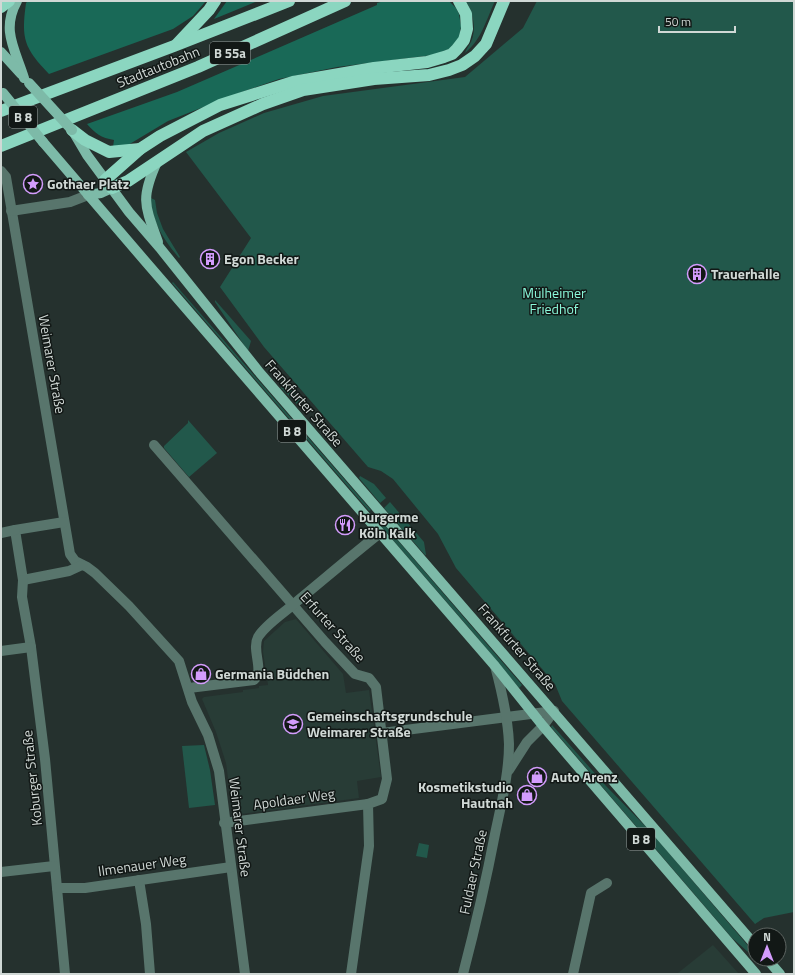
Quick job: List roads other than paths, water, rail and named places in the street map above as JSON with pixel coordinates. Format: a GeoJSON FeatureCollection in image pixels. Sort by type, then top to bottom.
{"type":"FeatureCollection","features":[{"type":"Feature","properties":{"kind":"highway"},"geometry":{"type":"LineString","coordinates":[[1,8],[9,1]]}},
{"type":"Feature","properties":{"kind":"highway"},"geometry":{"type":"LineString","coordinates":[[174,46],[209,10],[215,1]]}},
{"type":"Feature","properties":{"kind":"highway","name":"Stadtautobahn"},"geometry":{"type":"LineString","coordinates":[[1,111],[289,1]]}},
{"type":"Feature","properties":{"kind":"highway","name":"Stadtautobahn"},"geometry":{"type":"LineString","coordinates":[[1,146],[198,67],[345,1]]}},
{"type":"Feature","properties":{"kind":"highway"},"geometry":{"type":"LineString","coordinates":[[109,184],[140,149],[160,136],[220,105],[286,84],[341,73],[427,62],[444,58],[457,49],[464,40],[466,34],[467,18],[459,1]]}},
{"type":"Feature","properties":{"kind":"highway"},"geometry":{"type":"LineString","coordinates":[[109,184],[128,181],[203,131],[263,104],[303,90],[360,81],[429,74],[449,70],[462,65],[475,56],[486,44],[504,1]]}},
{"type":"Feature","properties":{"kind":"highway"},"geometry":{"type":"LineString","coordinates":[[72,130],[85,140],[109,152],[140,149]]}},
{"type":"Feature","properties":{"kind":"main road"},"geometry":{"type":"LineString","coordinates":[[17,1],[10,18],[9,36],[26,80]]}},
{"type":"Feature","properties":{"kind":"main road","name":"Frankfurter Straße"},"geometry":{"type":"LineString","coordinates":[[1,52],[72,130],[87,155],[129,212],[160,248],[260,373],[747,935]]}},
{"type":"Feature","properties":{"kind":"main road","name":"Frankfurter Straße"},"geometry":{"type":"LineString","coordinates":[[2,92],[88,195],[495,666],[543,726],[756,974]]}},
{"type":"Feature","properties":{"kind":"main road"},"geometry":{"type":"LineString","coordinates":[[156,162],[149,178],[145,199],[146,208],[160,248]]}},
{"type":"Feature","properties":{"kind":"main road"},"geometry":{"type":"LineString","coordinates":[[88,195],[101,193],[109,184]]}},
{"type":"Feature","properties":{"kind":"street"},"geometry":{"type":"LineString","coordinates":[[2,171],[6,177],[11,211],[70,202],[88,195]]}},
{"type":"Feature","properties":{"kind":"street","name":"Weimarer Straße"},"geometry":{"type":"LineString","coordinates":[[11,211],[70,554],[75,561],[95,573],[129,606],[179,661],[192,702],[208,735],[218,771],[245,974]]}},
{"type":"Feature","properties":{"kind":"street","name":"Erfurter Straße"},"geometry":{"type":"LineString","coordinates":[[154,445],[294,604],[320,637],[355,674],[369,678],[376,687],[387,779],[382,799],[368,804]]}},
{"type":"Feature","properties":{"kind":"street"},"geometry":{"type":"LineString","coordinates":[[1,533],[64,522]]}},
{"type":"Feature","properties":{"kind":"street","name":"Koburger Straße"},"geometry":{"type":"LineString","coordinates":[[15,530],[23,580],[22,597],[31,647],[45,759],[65,974]]}},
{"type":"Feature","properties":{"kind":"street"},"geometry":{"type":"LineString","coordinates":[[188,688],[254,680],[257,678],[259,672],[256,650],[258,638],[281,614],[380,533]]}},
{"type":"Feature","properties":{"kind":"street"},"geometry":{"type":"LineString","coordinates":[[23,580],[68,572],[82,565]]}},
{"type":"Feature","properties":{"kind":"street"},"geometry":{"type":"LineString","coordinates":[[1,651],[31,647]]}},
{"type":"Feature","properties":{"kind":"street","name":"Fuldaer Straße"},"geometry":{"type":"LineString","coordinates":[[463,974],[489,863],[506,775],[509,745],[507,717],[504,697],[495,666]]}},
{"type":"Feature","properties":{"kind":"street"},"geometry":{"type":"LineString","coordinates":[[382,733],[554,711]]}},
{"type":"Feature","properties":{"kind":"street","name":"Fuldaer Straße"},"geometry":{"type":"LineString","coordinates":[[506,775],[524,746],[543,726],[554,711]]}},
{"type":"Feature","properties":{"kind":"street"},"geometry":{"type":"LineString","coordinates":[[351,974],[369,846],[368,804]]}},
{"type":"Feature","properties":{"kind":"street","name":"Apoldaer Weg"},"geometry":{"type":"LineString","coordinates":[[224,823],[368,804]]}},
{"type":"Feature","properties":{"kind":"street"},"geometry":{"type":"LineString","coordinates":[[1,872],[54,866]]}},
{"type":"Feature","properties":{"kind":"street","name":"Ilmenauer Weg"},"geometry":{"type":"LineString","coordinates":[[57,888],[85,888],[231,867]]}},
{"type":"Feature","properties":{"kind":"street"},"geometry":{"type":"LineString","coordinates":[[139,880],[146,924],[150,974]]}},
{"type":"Feature","properties":{"kind":"street"},"geometry":{"type":"LineString","coordinates":[[574,974],[592,893],[607,883]]}},
{"type":"Feature","properties":{"kind":"place","name":"Gothaer Platz"},"geometry":{"type":"Point","coordinates":[33,184]}},
{"type":"Feature","properties":{"kind":"place","name":"Egon Becker"},"geometry":{"type":"Point","coordinates":[210,259]}},
{"type":"Feature","properties":{"kind":"place","name":"Trauerhalle"},"geometry":{"type":"Point","coordinates":[697,274]}},
{"type":"Feature","properties":{"kind":"place","name":"burgerme Köln Kalk"},"geometry":{"type":"Point","coordinates":[345,525]}},
{"type":"Feature","properties":{"kind":"place","name":"Germania Büdchen"},"geometry":{"type":"Point","coordinates":[201,674]}},
{"type":"Feature","properties":{"kind":"place","name":"Gemeinschaftsgrundschule Weimarer Straße"},"geometry":{"type":"Point","coordinates":[293,724]}},
{"type":"Feature","properties":{"kind":"place","name":"Auto Arenz"},"geometry":{"type":"Point","coordinates":[537,777]}},
{"type":"Feature","properties":{"kind":"place","name":"Kosmetikstudio Hautnah"},"geometry":{"type":"Point","coordinates":[527,795]}},
{"type":"Feature","properties":{"kind":"park label","name":"Mülheimer Friedhof"},"geometry":{"type":"Point","coordinates":[554,302]}}]}
